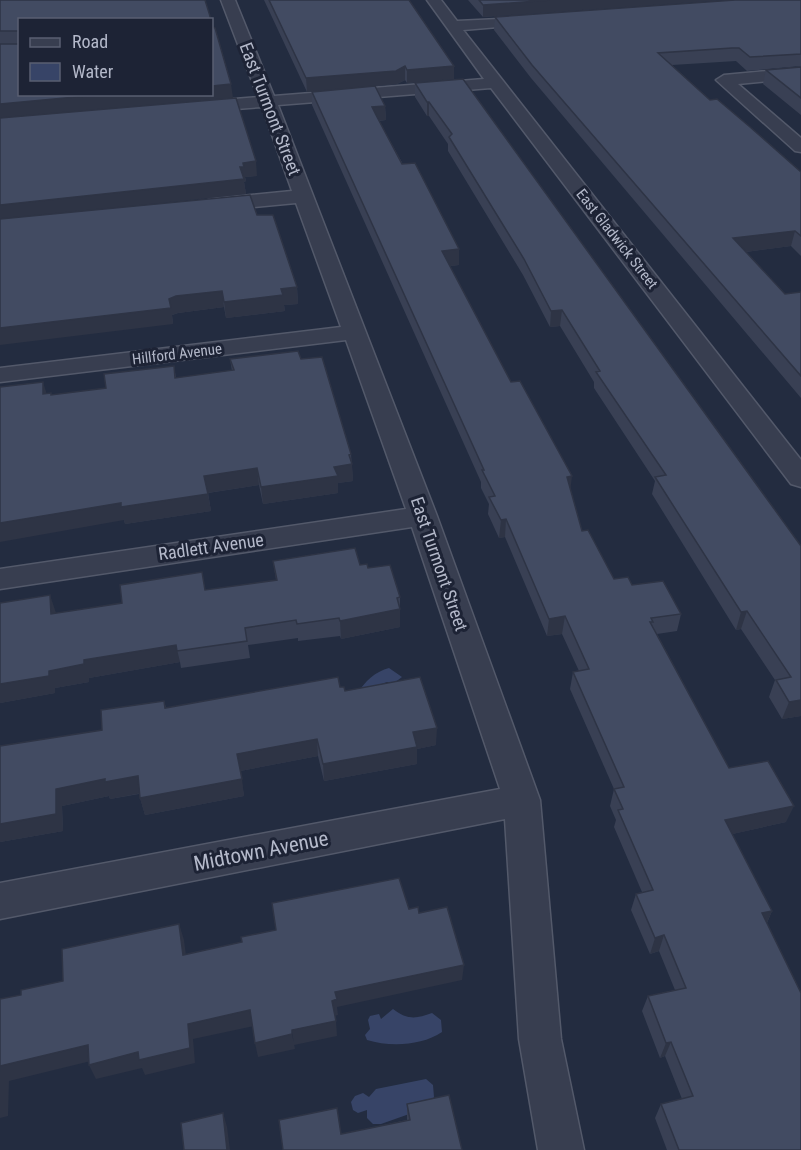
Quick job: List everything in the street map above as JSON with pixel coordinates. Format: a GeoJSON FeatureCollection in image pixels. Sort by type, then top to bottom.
{"type":"FeatureCollection","features":[{"type":"Feature","properties":{"kind":"street","name":"East Turmont Street"},"geometry":{"type":"LineString","coordinates":[[228,0],[231,33],[268,101],[423,516],[522,800],[540,1039],[561,1150]]}},
{"type":"Feature","properties":{"kind":"street","name":"East Gladwick Street"},"geometry":{"type":"LineString","coordinates":[[434,0],[495,83],[801,478]]}},
{"type":"Feature","properties":{"kind":"street"},"geometry":{"type":"LineString","coordinates":[[454,26],[549,19]]}},
{"type":"Feature","properties":{"kind":"street"},"geometry":{"type":"LineString","coordinates":[[801,73],[724,80],[801,147]]}},
{"type":"Feature","properties":{"kind":"street"},"geometry":{"type":"LineString","coordinates":[[176,109],[495,83]]}},
{"type":"Feature","properties":{"kind":"street"},"geometry":{"type":"LineString","coordinates":[[198,207],[303,196]]}},
{"type":"Feature","properties":{"kind":"street","name":"Hillford Avenue"},"geometry":{"type":"LineString","coordinates":[[0,375],[353,333]]}},
{"type":"Feature","properties":{"kind":"street","name":"Radlett Avenue"},"geometry":{"type":"LineString","coordinates":[[0,579],[423,516]]}},
{"type":"Feature","properties":{"kind":"street","name":"Midtown Avenue"},"geometry":{"type":"LineString","coordinates":[[0,901],[522,800]]}},
{"type":"Feature","properties":{"kind":"water"},"geometry":{"type":"Polygon","coordinates":[[[389,668],[402,677],[394,683],[387,682],[358,693],[371,678],[389,668]]]}},
{"type":"Feature","properties":{"kind":"water"},"geometry":{"type":"Polygon","coordinates":[[[393,1009],[412,1017],[432,1013],[441,1020],[442,1032],[415,1043],[385,1044],[367,1040],[365,1035],[370,1029],[368,1020],[370,1016],[379,1014],[381,1019],[393,1009]]]}},
{"type":"Feature","properties":{"kind":"water"},"geometry":{"type":"Polygon","coordinates":[[[426,1079],[433,1085],[434,1097],[429,1107],[381,1124],[373,1124],[367,1118],[367,1110],[358,1113],[353,1110],[351,1102],[355,1096],[363,1093],[369,1097],[376,1089],[426,1079]]]}},
{"type":"Feature","properties":{"kind":"building"},"geometry":{"type":"Polygon","coordinates":[[[0,0],[205,0],[210,16],[210,18],[18,18],[18,31],[0,31],[0,0]]]}},
{"type":"Feature","properties":{"kind":"building"},"geometry":{"type":"Polygon","coordinates":[[[269,0],[409,0],[454,66],[407,70],[405,66],[396,71],[306,78],[269,0]]]}},
{"type":"Feature","properties":{"kind":"building"},"geometry":{"type":"Polygon","coordinates":[[[479,0],[550,0],[483,5],[479,0]]]}},
{"type":"Feature","properties":{"kind":"building"},"geometry":{"type":"Polygon","coordinates":[[[735,0],[801,0],[801,54],[750,57],[739,48],[658,53],[710,100],[717,99],[801,172],[801,236],[795,231],[733,238],[785,294],[801,292],[801,376],[532,65],[495,17],[735,0]]]}},
{"type":"Feature","properties":{"kind":"building"},"geometry":{"type":"Polygon","coordinates":[[[213,27],[215,28],[231,84],[213,86],[213,27]]]}},
{"type":"Feature","properties":{"kind":"building"},"geometry":{"type":"Polygon","coordinates":[[[0,44],[18,44],[18,96],[86,96],[0,104],[0,44]]]}},
{"type":"Feature","properties":{"kind":"building"},"geometry":{"type":"Polygon","coordinates":[[[801,67],[801,98],[766,70],[801,67]]]}},
{"type":"Feature","properties":{"kind":"building"},"geometry":{"type":"Polygon","coordinates":[[[463,79],[801,546],[801,700],[789,702],[776,680],[791,677],[747,611],[741,612],[655,477],[666,475],[596,372],[600,371],[562,310],[551,311],[524,259],[449,137],[452,134],[415,83],[463,79]]]}},
{"type":"Feature","properties":{"kind":"building"},"geometry":{"type":"Polygon","coordinates":[[[375,86],[385,106],[372,107],[376,115],[402,164],[415,163],[459,249],[442,251],[511,382],[520,381],[572,476],[567,477],[582,531],[588,530],[614,579],[628,577],[632,585],[663,581],[681,614],[651,618],[653,622],[650,622],[729,768],[768,761],[794,806],[725,820],[772,911],[762,913],[801,993],[801,1150],[679,1150],[661,1104],[693,1096],[671,1042],[666,1043],[648,996],[686,988],[664,935],[655,938],[636,894],[653,890],[618,810],[623,809],[614,789],[624,787],[573,672],[589,669],[565,616],[549,619],[506,519],[501,520],[489,497],[495,496],[482,470],[484,470],[312,92],[375,86]]]}},
{"type":"Feature","properties":{"kind":"building"},"geometry":{"type":"Polygon","coordinates":[[[236,98],[256,161],[243,163],[244,167],[240,167],[244,179],[0,205],[0,118],[236,98]]]}},
{"type":"Feature","properties":{"kind":"building"},"geometry":{"type":"Polygon","coordinates":[[[250,195],[257,215],[273,215],[297,287],[281,289],[283,295],[224,302],[222,291],[176,296],[169,299],[171,308],[0,328],[0,219],[250,195]]]}},
{"type":"Feature","properties":{"kind":"building"},"geometry":{"type":"Polygon","coordinates":[[[298,351],[301,359],[322,357],[351,454],[349,455],[352,464],[334,467],[338,476],[261,487],[257,468],[204,476],[208,494],[121,507],[121,503],[0,523],[0,387],[43,382],[43,394],[51,393],[51,395],[106,388],[104,374],[174,366],[175,378],[234,370],[230,359],[298,351]]]}},
{"type":"Feature","properties":{"kind":"building"},"geometry":{"type":"Polygon","coordinates":[[[355,548],[360,565],[367,564],[368,568],[390,565],[400,597],[397,598],[400,609],[340,621],[339,618],[297,624],[296,620],[245,628],[247,641],[177,651],[176,645],[84,660],[84,664],[49,671],[49,676],[0,684],[0,603],[50,595],[51,614],[122,603],[120,585],[202,572],[205,590],[277,580],[273,561],[355,548]]]}},
{"type":"Feature","properties":{"kind":"building"},"geometry":{"type":"Polygon","coordinates":[[[338,677],[340,687],[344,687],[345,691],[420,677],[437,728],[413,732],[417,747],[323,764],[317,739],[237,754],[242,779],[140,798],[138,776],[105,782],[105,779],[56,789],[56,814],[0,824],[0,746],[102,730],[101,710],[164,701],[165,708],[338,677]]]}},
{"type":"Feature","properties":{"kind":"building"},"geometry":{"type":"Polygon","coordinates":[[[399,878],[409,909],[418,907],[419,913],[447,907],[464,965],[335,992],[337,999],[332,1001],[336,1021],[292,1030],[292,1034],[255,1043],[250,1010],[188,1024],[190,1048],[139,1060],[138,1052],[89,1065],[88,1045],[0,1066],[0,999],[21,995],[21,990],[63,981],[62,949],[179,924],[183,955],[242,942],[241,937],[276,930],[272,903],[399,878]]]}},
{"type":"Feature","properties":{"kind":"building"},"geometry":{"type":"Polygon","coordinates":[[[449,1095],[462,1150],[283,1150],[279,1120],[337,1108],[341,1134],[410,1120],[407,1104],[449,1095]]]}},
{"type":"Feature","properties":{"kind":"building"},"geometry":{"type":"Polygon","coordinates":[[[223,1113],[227,1150],[184,1150],[181,1123],[223,1113]]]}}]}
